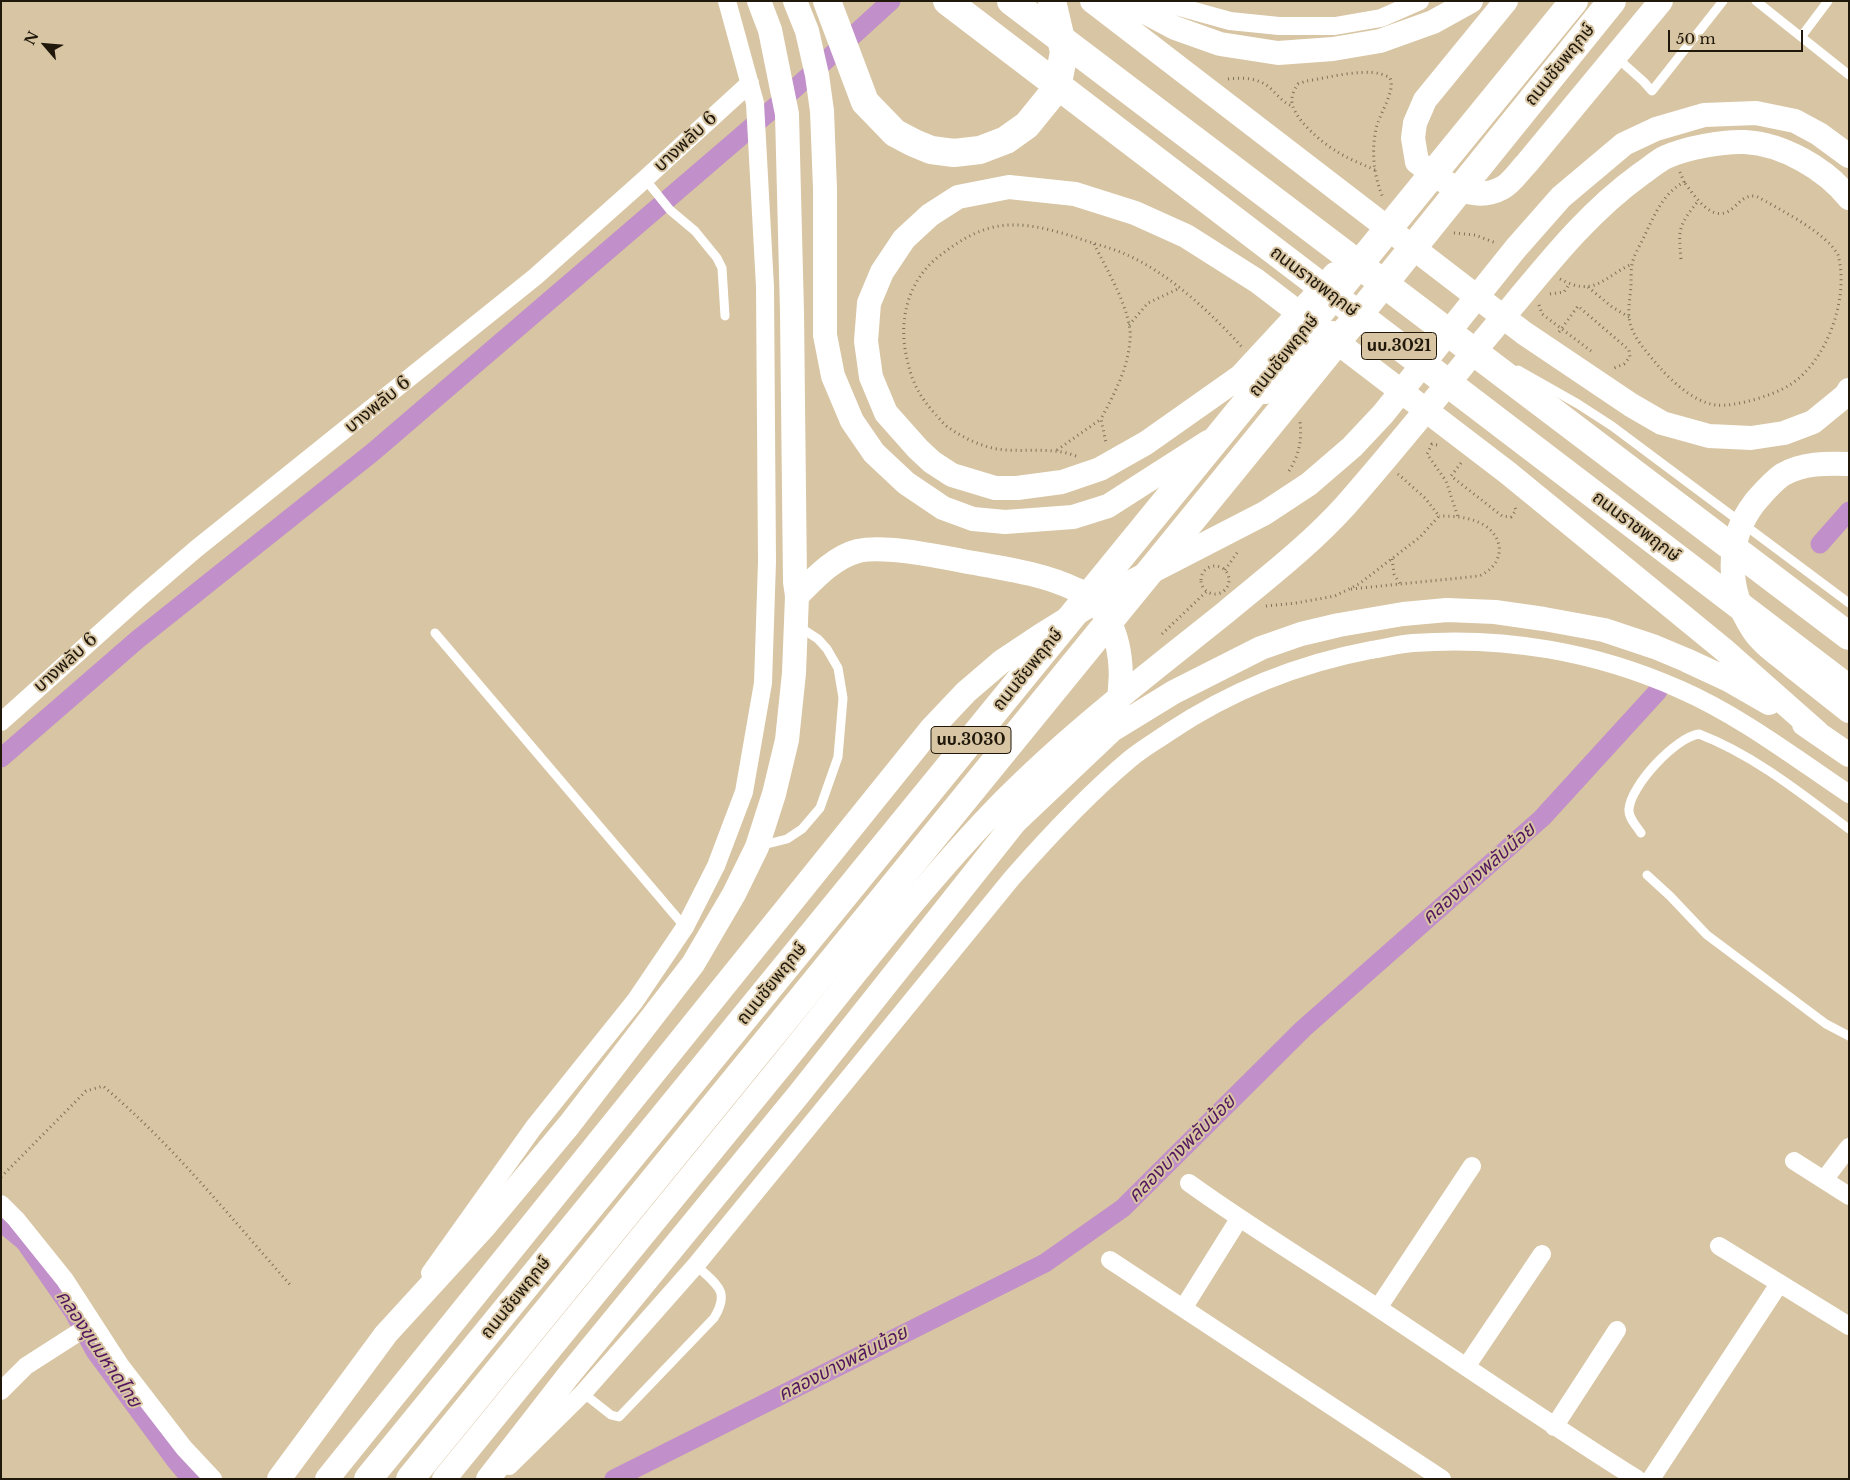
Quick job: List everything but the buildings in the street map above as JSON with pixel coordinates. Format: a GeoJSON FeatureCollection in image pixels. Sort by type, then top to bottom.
{"type":"FeatureCollection","features":[{"type":"Feature","properties":{"kind":"main road"},"geometry":{"type":"LineString","coordinates":[[279,1479],[386,1334],[483,1228],[569,1125],[693,964],[734,894],[757,847],[774,794],[787,740],[794,674],[797,596],[795,582],[792,312],[787,114],[770,30],[759,1]]}},
{"type":"Feature","properties":{"kind":"main road"},"geometry":{"type":"LineString","coordinates":[[796,1],[807,31],[817,75],[822,111],[825,220],[824,287],[826,335],[833,376],[852,421],[874,453],[906,484],[943,508],[973,519],[1005,522],[1041,521],[1073,517],[1108,506],[1203,447],[1329,337],[1416,234],[1604,1]]}},
{"type":"Feature","properties":{"kind":"main road"},"geometry":{"type":"LineString","coordinates":[[827,1],[865,102],[895,133],[931,150],[954,153],[980,150],[1006,140],[1027,125],[1057,88],[1064,52],[1052,1]]}},
{"type":"Feature","properties":{"kind":"main road","name":"นบ.3021"},"geometry":{"type":"LineString","coordinates":[[1011,1],[1849,636]]}},
{"type":"Feature","properties":{"kind":"main road"},"geometry":{"type":"LineString","coordinates":[[1092,1],[1524,333],[1632,405],[1662,422],[1709,436],[1751,438],[1784,434],[1813,422],[1846,395],[1849,390]]}},
{"type":"Feature","properties":{"kind":"main road"},"geometry":{"type":"LineString","coordinates":[[1124,1],[1175,28],[1220,44],[1278,53],[1333,49],[1380,41],[1433,22],[1471,1]]}},
{"type":"Feature","properties":{"kind":"main road"},"geometry":{"type":"LineString","coordinates":[[1506,1],[1425,100],[1415,123],[1413,138],[1417,162],[1434,175],[1463,192],[1483,195],[1504,188],[1662,1]]}},
{"type":"Feature","properties":{"kind":"main road"},"geometry":{"type":"LineString","coordinates":[[1561,1],[1328,282],[1241,376],[1146,443],[1100,469],[1062,482],[1017,488],[995,488],[952,475],[932,462],[918,449],[886,413],[871,377],[866,341],[868,303],[882,272],[904,240],[930,215],[958,197],[1009,186],[1075,194],[1135,213],[1186,236],[1257,281],[1508,473],[1723,649],[1817,732]]}},
{"type":"Feature","properties":{"kind":"main road","name":"ถนนชัยพฤกษ์"},"geometry":{"type":"LineString","coordinates":[[368,1479],[1574,1]]}},
{"type":"Feature","properties":{"kind":"main road","name":"ถนนชัยพฤกษ์"},"geometry":{"type":"LineString","coordinates":[[410,1479],[1313,372],[1612,1]]}},
{"type":"Feature","properties":{"kind":"main road","name":"ถนนราชพฤกษ์"},"geometry":{"type":"LineString","coordinates":[[948,2],[1849,690]]}},
{"type":"Feature","properties":{"kind":"main road"},"geometry":{"type":"LineString","coordinates":[[327,1479],[931,730],[966,692],[1001,662],[1106,595],[1265,513],[1309,484],[1352,447],[1383,414],[1516,248],[1561,197],[1624,144],[1656,128],[1704,115],[1756,113],[1795,121],[1819,134],[1849,156]]}},
{"type":"Feature","properties":{"kind":"main road"},"geometry":{"type":"LineString","coordinates":[[444,1479],[877,946],[946,864],[1003,802],[1064,743],[1296,553],[1343,508],[1569,238],[1612,195],[1664,158],[1708,145],[1746,142],[1772,147],[1792,155],[1812,166],[1842,189],[1849,198]]}},
{"type":"Feature","properties":{"kind":"main road"},"geometry":{"type":"LineString","coordinates":[[1849,464],[1829,463],[1804,466],[1782,475],[1763,492],[1748,511],[1738,532],[1732,551],[1732,559],[1735,591],[1753,631],[1772,650],[1849,711]]}},
{"type":"Feature","properties":{"kind":"main road"},"geometry":{"type":"LineString","coordinates":[[797,596],[827,568],[842,558],[857,551],[871,549],[919,553],[1030,574],[1079,590],[1103,612],[1114,634],[1120,652],[1118,703],[1112,730]]}},
{"type":"Feature","properties":{"kind":"main road"},"geometry":{"type":"LineString","coordinates":[[488,1479],[568,1376],[799,1094],[1015,822],[1112,730],[1174,692],[1261,648],[1301,634],[1403,614],[1447,610],[1495,612],[1604,630],[1655,647],[1729,680],[1817,732],[1849,755]]}},
{"type":"Feature","properties":{"kind":"street"},"geometry":{"type":"LineString","coordinates":[[386,1334],[534,1127],[635,1000],[685,926],[716,866],[744,792],[763,683],[767,562],[765,287],[755,103],[727,1]]}},
{"type":"Feature","properties":{"kind":"street"},"geometry":{"type":"LineString","coordinates":[[1165,2],[1230,21],[1279,26],[1335,26],[1381,18],[1420,1]]}},
{"type":"Feature","properties":{"kind":"street","name":"บางพลับ 6"},"geometry":{"type":"LineString","coordinates":[[1,722],[196,549],[520,290],[648,183],[750,83]]}},
{"type":"Feature","properties":{"kind":"street"},"geometry":{"type":"LineString","coordinates":[[497,1479],[583,1393],[696,1265],[1012,878],[1055,830],[1132,758],[1193,716],[1235,693],[1292,670],[1341,656],[1412,643],[1483,642],[1530,646],[1590,658],[1680,689],[1768,739],[1849,794]]}},
{"type":"Feature","properties":{"kind":"street"},"geometry":{"type":"LineString","coordinates":[[1824,1180],[1849,1147]]}},
{"type":"Feature","properties":{"kind":"street"},"geometry":{"type":"LineString","coordinates":[[1794,1161],[1849,1196]]}},
{"type":"Feature","properties":{"kind":"street"},"geometry":{"type":"LineString","coordinates":[[1378,1308],[1472,1166]]}},
{"type":"Feature","properties":{"kind":"street"},"geometry":{"type":"LineString","coordinates":[[1189,1183],[1239,1219],[1378,1308],[1554,1427],[1637,1479]]}},
{"type":"Feature","properties":{"kind":"street"},"geometry":{"type":"LineString","coordinates":[[1,1204],[16,1219],[65,1280],[91,1325],[120,1365],[184,1448],[213,1479]]}},
{"type":"Feature","properties":{"kind":"street"},"geometry":{"type":"LineString","coordinates":[[1184,1307],[1239,1219]]}},
{"type":"Feature","properties":{"kind":"street"},"geometry":{"type":"LineString","coordinates":[[1720,1246],[1849,1326]]}},
{"type":"Feature","properties":{"kind":"street"},"geometry":{"type":"LineString","coordinates":[[1466,1368],[1542,1254]]}},
{"type":"Feature","properties":{"kind":"street"},"geometry":{"type":"LineString","coordinates":[[1110,1260],[1184,1307],[1442,1479]]}},
{"type":"Feature","properties":{"kind":"street"},"geometry":{"type":"LineString","coordinates":[[1651,1479],[1779,1284]]}},
{"type":"Feature","properties":{"kind":"street"},"geometry":{"type":"LineString","coordinates":[[1,1391],[26,1366],[91,1325]]}},
{"type":"Feature","properties":{"kind":"street"},"geometry":{"type":"LineString","coordinates":[[1554,1427],[1617,1330]]}},
{"type":"Feature","properties":{"kind":"lane"},"geometry":{"type":"LineString","coordinates":[[1616,57],[1652,91],[1723,1]]}},
{"type":"Feature","properties":{"kind":"lane"},"geometry":{"type":"LineString","coordinates":[[1756,1],[1849,75]]}},
{"type":"Feature","properties":{"kind":"lane"},"geometry":{"type":"LineString","coordinates":[[1801,37],[1828,1]]}},
{"type":"Feature","properties":{"kind":"lane"},"geometry":{"type":"LineString","coordinates":[[648,183],[670,210],[695,231],[717,258],[722,268],[725,316]]}},
{"type":"Feature","properties":{"kind":"lane"},"geometry":{"type":"LineString","coordinates":[[1456,337],[1552,388],[1612,426],[1849,603]]}},
{"type":"Feature","properties":{"kind":"lane"},"geometry":{"type":"LineString","coordinates":[[757,847],[787,839],[802,829],[820,808],[838,757],[843,698],[838,668],[827,648],[818,639],[796,625]]}},
{"type":"Feature","properties":{"kind":"lane"},"geometry":{"type":"LineString","coordinates":[[435,633],[685,926]]}},
{"type":"Feature","properties":{"kind":"lane"},"geometry":{"type":"LineString","coordinates":[[1640,833],[1629,816],[1631,800],[1636,790],[1647,772],[1664,756],[1688,737],[1699,734],[1788,783],[1849,829]]}},
{"type":"Feature","properties":{"kind":"lane"},"geometry":{"type":"LineString","coordinates":[[1647,875],[1707,935],[1826,1024],[1849,1036]]}},
{"type":"Feature","properties":{"kind":"lane"},"geometry":{"type":"LineString","coordinates":[[583,1393],[619,1418],[714,1318],[722,1298],[720,1289],[696,1265]]}},
{"type":"Feature","properties":{"kind":"path"},"geometry":{"type":"LineString","coordinates":[[1292,107],[1292,98],[1298,84],[1306,81],[1366,72]]}},
{"type":"Feature","properties":{"kind":"path"},"geometry":{"type":"LineString","coordinates":[[1207,90],[1227,79],[1252,79],[1263,82],[1285,103],[1292,107],[1313,133],[1335,151],[1375,170]]}},
{"type":"Feature","properties":{"kind":"path"},"geometry":{"type":"LineString","coordinates":[[1678,164],[1684,182],[1698,201],[1710,211],[1721,214],[1729,211],[1746,197],[1756,196],[1811,230],[1838,254],[1843,268],[1845,293],[1842,312],[1832,338],[1822,355],[1788,386],[1742,403],[1714,405],[1696,398],[1682,389],[1645,350],[1635,334],[1629,317],[1632,264],[1656,211],[1665,198],[1684,182]]}},
{"type":"Feature","properties":{"kind":"path"},"geometry":{"type":"LineString","coordinates":[[1681,259],[1679,237],[1681,225],[1698,201]]}},
{"type":"Feature","properties":{"kind":"path"},"geometry":{"type":"LineString","coordinates":[[1082,458],[1056,450],[998,449],[979,445],[947,427],[919,394],[910,375],[904,345],[903,324],[907,302],[917,280],[927,265],[955,243],[993,227],[1018,224],[1065,234],[1125,254],[1150,266],[1180,288],[1242,348]]}},
{"type":"Feature","properties":{"kind":"path"},"geometry":{"type":"LineString","coordinates":[[1094,243],[1124,307],[1131,338],[1121,380],[1101,419],[1101,427],[1108,446]]}},
{"type":"Feature","properties":{"kind":"path"},"geometry":{"type":"LineString","coordinates":[[1543,294],[1564,292],[1570,283]]}},
{"type":"Feature","properties":{"kind":"path"},"geometry":{"type":"LineString","coordinates":[[1588,287],[1612,307],[1629,317]]}},
{"type":"Feature","properties":{"kind":"path"},"geometry":{"type":"LineString","coordinates":[[1129,326],[1148,303],[1180,288]]}},
{"type":"Feature","properties":{"kind":"path"},"geometry":{"type":"LineString","coordinates":[[1541,300],[1538,307],[1542,314],[1598,356]]}},
{"type":"Feature","properties":{"kind":"path"},"geometry":{"type":"LineString","coordinates":[[1578,306],[1629,350],[1630,357],[1624,364],[1615,368],[1610,365]]}},
{"type":"Feature","properties":{"kind":"path"},"geometry":{"type":"LineString","coordinates":[[1285,478],[1300,448],[1301,433],[1298,414]]}},
{"type":"Feature","properties":{"kind":"path"},"geometry":{"type":"LineString","coordinates":[[1056,450],[1101,419]]}},
{"type":"Feature","properties":{"kind":"path"},"geometry":{"type":"LineString","coordinates":[[1440,446],[1432,444],[1427,454],[1446,481],[1458,517]]}},
{"type":"Feature","properties":{"kind":"path"},"geometry":{"type":"LineString","coordinates":[[1462,461],[1469,466]]}},
{"type":"Feature","properties":{"kind":"path"},"geometry":{"type":"LineString","coordinates":[[1452,476],[1502,516],[1511,517],[1516,510],[1513,502]]}},
{"type":"Feature","properties":{"kind":"path"},"geometry":{"type":"LineString","coordinates":[[1348,590],[1479,576],[1489,572],[1499,555],[1498,542],[1492,532],[1475,521],[1458,517],[1439,516]]}},
{"type":"Feature","properties":{"kind":"path"},"geometry":{"type":"LineString","coordinates":[[1225,570],[1243,544]]}},
{"type":"Feature","properties":{"kind":"path"},"geometry":{"type":"LineString","coordinates":[[1392,558],[1394,574],[1400,584]]}},
{"type":"Feature","properties":{"kind":"path"},"geometry":{"type":"LineString","coordinates":[[1202,559],[1208,567]]}},
{"type":"Feature","properties":{"kind":"path"},"geometry":{"type":"LineString","coordinates":[[1217,566],[1225,570],[1229,579],[1223,592],[1215,595],[1206,592],[1201,586],[1200,577],[1208,567],[1217,566]]}},
{"type":"Feature","properties":{"kind":"path"},"geometry":{"type":"LineString","coordinates":[[1160,636],[1206,592]]}},
{"type":"Feature","properties":{"kind":"path"},"geometry":{"type":"LineString","coordinates":[[1,1177],[86,1092],[102,1086],[134,1113],[183,1164],[292,1287]]}},
{"type":"Feature","properties":{"kind":"waterway"},"geometry":{"type":"LineString","coordinates":[[1,758],[137,640],[373,452],[768,113],[891,1]]}},
{"type":"Feature","properties":{"kind":"waterway","name":"คลองบางพลับน้อย"},"geometry":{"type":"LineString","coordinates":[[1820,544],[1849,511]]}},
{"type":"Feature","properties":{"kind":"waterway","name":"คลองบางพลับน้อย"},"geometry":{"type":"LineString","coordinates":[[614,1479],[1045,1263],[1123,1208],[1303,1029],[1542,818],[1658,691]]}},
{"type":"Feature","properties":{"kind":"waterway","name":"คลองขุนมหาดไทย"},"geometry":{"type":"LineString","coordinates":[[1,1222],[25,1242],[73,1311],[95,1351],[191,1479]]}}]}
